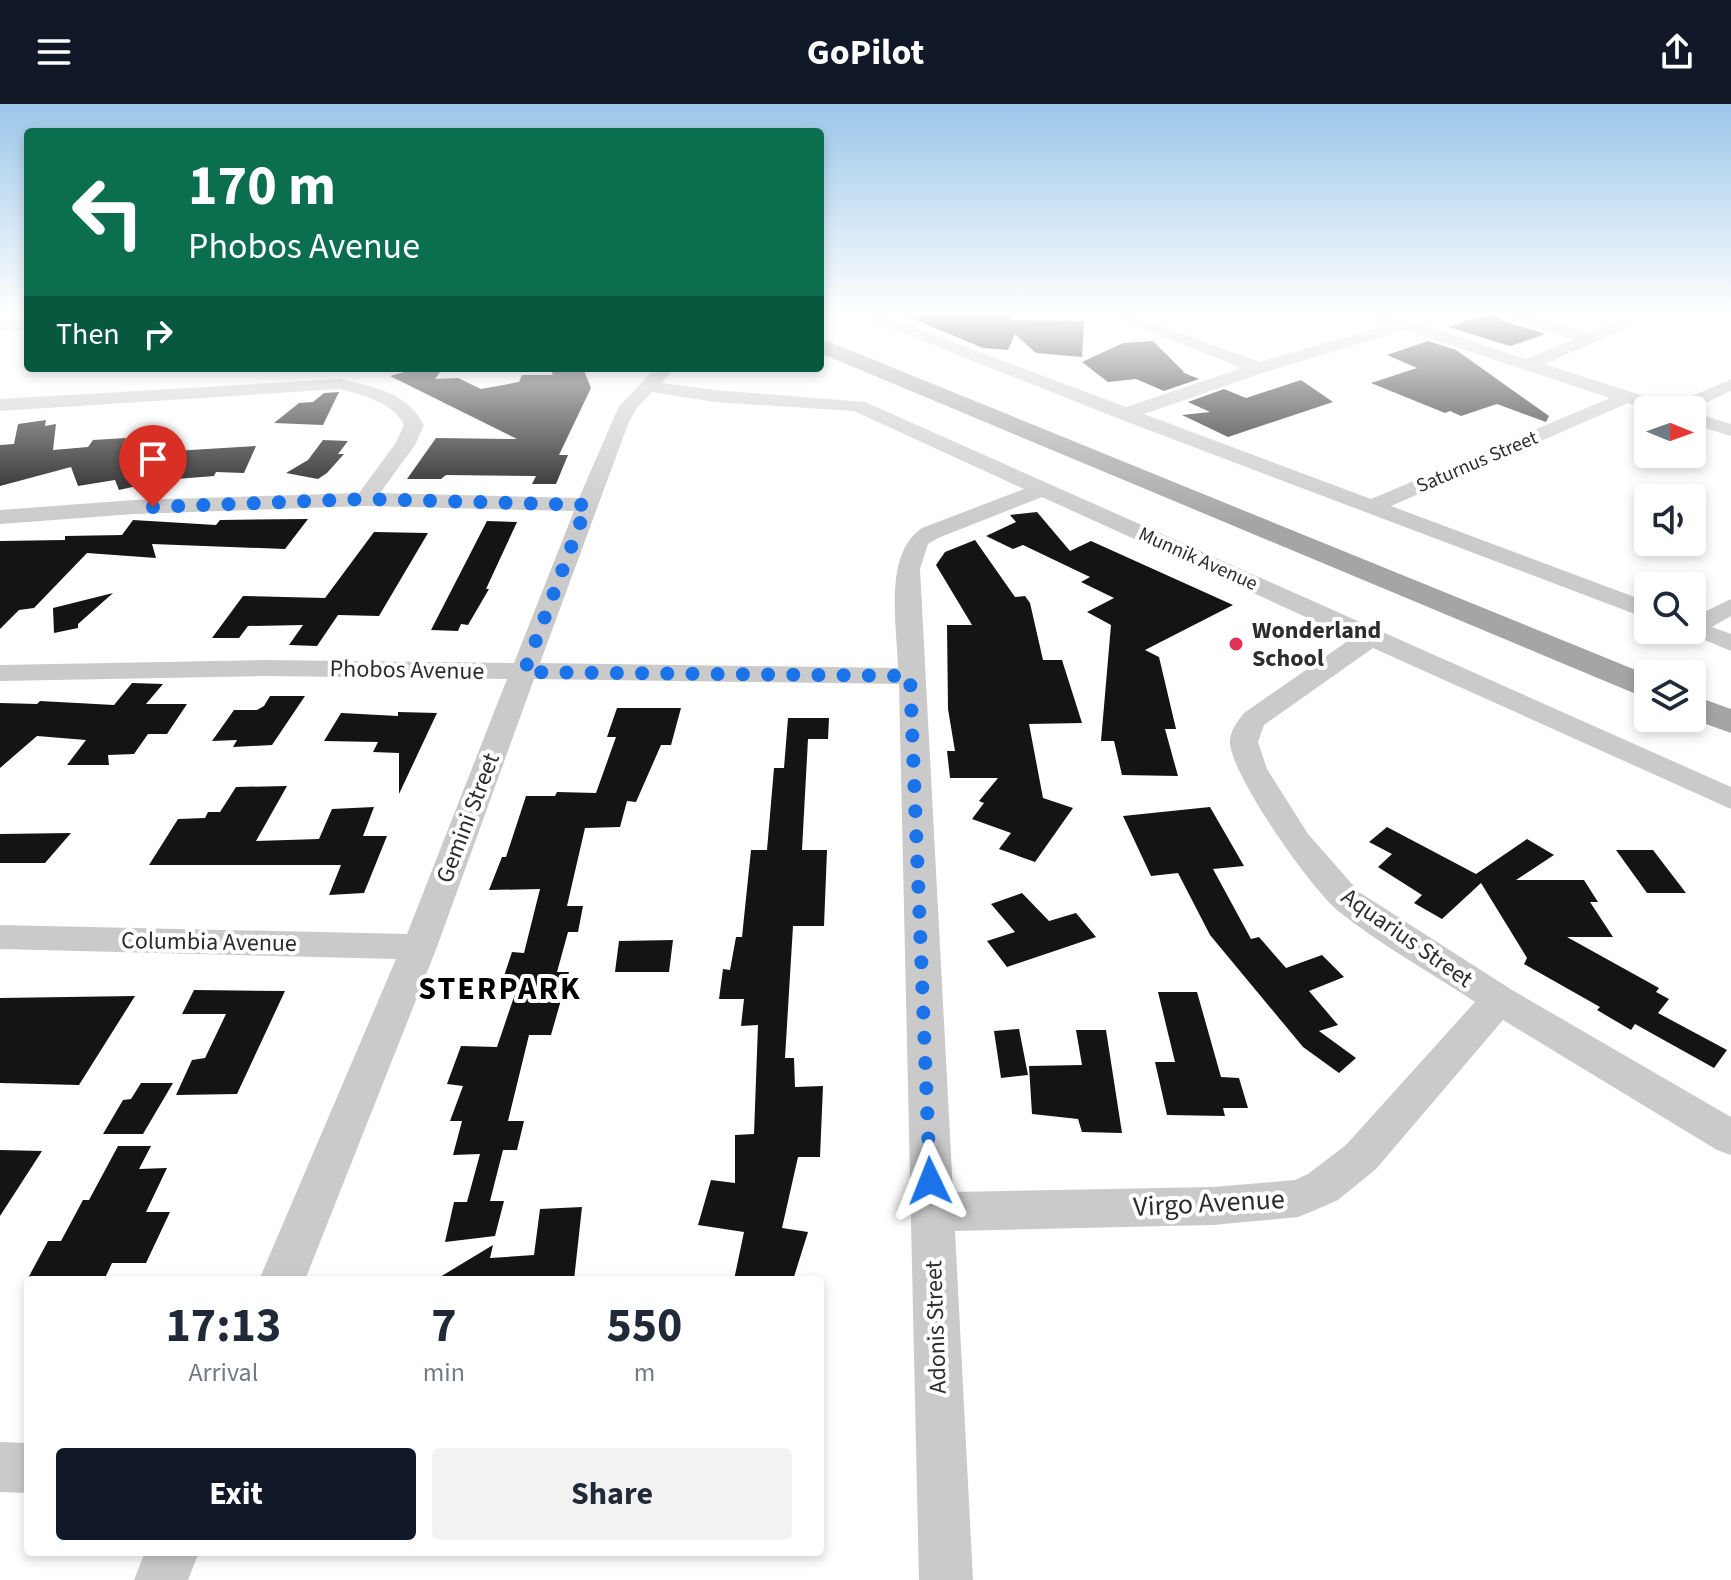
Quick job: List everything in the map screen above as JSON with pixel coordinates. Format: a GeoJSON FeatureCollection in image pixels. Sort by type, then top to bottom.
{"type":"FeatureCollection","features":[{"type":"Feature","properties":{"kind":"main road"},"geometry":{"type":"LineString","coordinates":[[919,384],[1634,682]]}},
{"type":"Feature","properties":{"kind":"main road"},"geometry":{"type":"LineString","coordinates":[[923,384],[1634,668]]}},
{"type":"Feature","properties":{"kind":"main road"},"geometry":{"type":"LineString","coordinates":[[1706,698],[1731,709]]}},
{"type":"Feature","properties":{"kind":"main road"},"geometry":{"type":"LineString","coordinates":[[1706,712],[1731,722]]}},
{"type":"Feature","properties":{"kind":"street"},"geometry":{"type":"LineString","coordinates":[[0,405],[310,384],[367,389],[400,406],[414,425],[405,445],[365,499]]}},
{"type":"Feature","properties":{"kind":"street","name":"Gemini Street"},"geometry":{"type":"LineString","coordinates":[[284,1276],[419,947],[622,414],[648,384]]}},
{"type":"Feature","properties":{"kind":"street","name":"Munnik Avenue"},"geometry":{"type":"LineString","coordinates":[[685,384],[715,396],[858,406],[1731,799]]}},
{"type":"Feature","properties":{"kind":"street"},"geometry":{"type":"LineString","coordinates":[[1046,384],[1634,606]]}},
{"type":"Feature","properties":{"kind":"street"},"geometry":{"type":"LineString","coordinates":[[1124,414],[1212,384]]}},
{"type":"Feature","properties":{"kind":"street"},"geometry":{"type":"LineString","coordinates":[[1586,384],[1634,399]]}},
{"type":"Feature","properties":{"kind":"street"},"geometry":{"type":"LineString","coordinates":[[1706,396],[1731,384]]}},
{"type":"Feature","properties":{"kind":"street","name":"Saturnus Street"},"geometry":{"type":"LineString","coordinates":[[1370,507],[1627,397]]}},
{"type":"Feature","properties":{"kind":"street"},"geometry":{"type":"LineString","coordinates":[[1706,422],[1731,430]]}},
{"type":"Feature","properties":{"kind":"street","name":"Adonis Street"},"geometry":{"type":"LineString","coordinates":[[946,1580],[908,569],[918,541],[953,522],[1043,489]]}},
{"type":"Feature","properties":{"kind":"street"},"geometry":{"type":"LineString","coordinates":[[0,517],[134,507],[365,499],[587,505]]}},
{"type":"Feature","properties":{"kind":"street"},"geometry":{"type":"LineString","coordinates":[[1706,620],[1731,606]]}},
{"type":"Feature","properties":{"kind":"street"},"geometry":{"type":"LineString","coordinates":[[1706,633],[1731,643]]}},
{"type":"Feature","properties":{"kind":"street","name":"Aquarius Street"},"geometry":{"type":"LineString","coordinates":[[1370,638],[1254,719],[1247,729],[1244,742],[1252,769],[1297,841],[1347,900],[1499,1000],[1731,1138]]}},
{"type":"Feature","properties":{"kind":"street","name":"Phobos Avenue"},"geometry":{"type":"LineString","coordinates":[[0,673],[265,668],[910,676]]}},
{"type":"Feature","properties":{"kind":"street","name":"Columbia Avenue"},"geometry":{"type":"LineString","coordinates":[[0,937],[419,947]]}},
{"type":"Feature","properties":{"kind":"street","name":"Virgo Avenue"},"geometry":{"type":"LineString","coordinates":[[932,1212],[1213,1206],[1298,1198],[1323,1187],[1361,1157],[1499,1000]]}},
{"type":"Feature","properties":{"kind":"street"},"geometry":{"type":"LineString","coordinates":[[0,1467],[24,1468]]}},
{"type":"Feature","properties":{"kind":"street"},"geometry":{"type":"LineString","coordinates":[[161,1580],[170,1556]]}},
{"type":"Feature","properties":{"kind":"building"},"geometry":{"type":"Polygon","coordinates":[[[406,384],[470,384],[481,389],[509,384],[589,384],[591,388],[559,455],[568,455],[556,484],[532,484],[536,476],[446,475],[441,479],[407,479],[436,438],[517,439],[406,384]]]}},
{"type":"Feature","properties":{"kind":"building"},"geometry":{"type":"Polygon","coordinates":[[[1147,384],[1185,384],[1164,391],[1147,384]]]}},
{"type":"Feature","properties":{"kind":"building"},"geometry":{"type":"Polygon","coordinates":[[[1289,384],[1307,384],[1333,402],[1228,437],[1182,415],[1210,412],[1188,402],[1224,389],[1246,398],[1289,384]]]}},
{"type":"Feature","properties":{"kind":"building"},"geometry":{"type":"Polygon","coordinates":[[[1373,384],[1504,384],[1549,416],[1546,422],[1497,404],[1461,416],[1450,411],[1445,413],[1373,384]]]}},
{"type":"Feature","properties":{"kind":"building"},"geometry":{"type":"Polygon","coordinates":[[[339,392],[323,425],[274,423],[299,403],[313,402],[324,393],[339,392]]]}},
{"type":"Feature","properties":{"kind":"building"},"geometry":{"type":"Polygon","coordinates":[[[46,420],[45,426],[56,424],[53,450],[88,447],[93,440],[126,438],[122,445],[180,440],[174,451],[256,446],[244,473],[216,472],[214,476],[164,480],[119,490],[115,480],[78,486],[71,467],[0,486],[0,445],[14,444],[18,424],[46,420]]]}},
{"type":"Feature","properties":{"kind":"building"},"geometry":{"type":"Polygon","coordinates":[[[323,440],[348,441],[338,454],[344,454],[327,473],[318,479],[286,473],[308,460],[323,440]]]}},
{"type":"Feature","properties":{"kind":"building"},"geometry":{"type":"Polygon","coordinates":[[[1037,512],[1070,551],[1091,541],[1233,605],[1145,650],[1159,657],[1176,729],[1165,729],[1178,776],[1122,775],[1114,741],[1101,741],[1111,625],[1087,612],[1114,598],[1081,582],[1090,577],[1023,545],[1013,549],[986,536],[1016,522],[1010,515],[1037,512]]]}},
{"type":"Feature","properties":{"kind":"building"},"geometry":{"type":"Polygon","coordinates":[[[308,519],[285,549],[152,544],[156,558],[87,553],[34,608],[19,610],[0,629],[0,541],[122,535],[133,520],[216,525],[220,520],[308,519]]]}},
{"type":"Feature","properties":{"kind":"building"},"geometry":{"type":"Polygon","coordinates":[[[487,521],[517,522],[486,589],[489,589],[468,625],[461,624],[458,631],[431,630],[487,521]]]}},
{"type":"Feature","properties":{"kind":"building"},"geometry":{"type":"Polygon","coordinates":[[[374,532],[428,533],[379,616],[338,615],[317,646],[289,645],[303,625],[248,626],[239,638],[212,638],[243,596],[325,598],[374,532]]]}},
{"type":"Feature","properties":{"kind":"building"},"geometry":{"type":"Polygon","coordinates":[[[975,540],[1015,597],[1025,596],[1030,603],[1043,660],[1062,660],[1082,723],[1029,724],[1043,798],[1073,808],[1035,862],[999,849],[1011,833],[972,819],[984,803],[979,801],[998,778],[950,778],[947,751],[955,751],[948,709],[947,625],[972,625],[936,565],[945,552],[975,540]]]}},
{"type":"Feature","properties":{"kind":"building"},"geometry":{"type":"Polygon","coordinates":[[[113,593],[78,624],[78,628],[54,633],[53,608],[113,593]]]}},
{"type":"Feature","properties":{"kind":"building"},"geometry":{"type":"Polygon","coordinates":[[[132,683],[163,684],[146,704],[187,704],[167,734],[148,734],[134,754],[108,755],[109,765],[67,765],[86,740],[37,736],[0,768],[0,703],[37,704],[40,701],[114,705],[132,683]]]}},
{"type":"Feature","properties":{"kind":"building"},"geometry":{"type":"Polygon","coordinates":[[[270,696],[305,696],[272,745],[233,747],[237,740],[212,741],[234,710],[257,710],[264,706],[270,696]]]}},
{"type":"Feature","properties":{"kind":"building"},"geometry":{"type":"Polygon","coordinates":[[[617,708],[681,708],[671,745],[661,745],[636,802],[627,801],[620,827],[585,828],[567,906],[583,906],[578,932],[568,932],[557,972],[569,972],[551,1035],[529,1035],[508,1121],[524,1121],[517,1150],[503,1150],[490,1201],[504,1201],[495,1236],[445,1242],[454,1202],[467,1202],[480,1154],[453,1155],[462,1121],[450,1121],[463,1086],[447,1084],[461,1046],[497,1047],[519,982],[502,982],[512,952],[524,953],[540,889],[489,890],[502,857],[506,857],[526,796],[555,796],[557,792],[596,793],[616,737],[607,737],[617,708]]]}},
{"type":"Feature","properties":{"kind":"building"},"geometry":{"type":"Polygon","coordinates":[[[398,712],[437,713],[399,794],[399,753],[373,752],[378,742],[324,741],[341,713],[398,716],[398,712]]]}},
{"type":"Feature","properties":{"kind":"building"},"geometry":{"type":"Polygon","coordinates":[[[788,718],[829,718],[828,739],[808,739],[802,850],[827,850],[824,926],[793,926],[785,1058],[794,1058],[795,1087],[823,1086],[820,1157],[798,1157],[782,1228],[808,1232],[794,1276],[735,1276],[744,1232],[698,1225],[711,1180],[735,1183],[735,1135],[754,1134],[758,1025],[741,1026],[744,999],[719,999],[723,969],[730,970],[736,937],[742,937],[751,850],[767,850],[774,768],[784,768],[788,718]]]}},
{"type":"Feature","properties":{"kind":"building"},"geometry":{"type":"Polygon","coordinates":[[[287,786],[256,841],[319,839],[332,809],[374,807],[363,836],[387,836],[364,893],[329,895],[341,865],[149,865],[178,819],[205,818],[208,812],[220,812],[236,787],[287,786]]]}},
{"type":"Feature","properties":{"kind":"building"},"geometry":{"type":"Polygon","coordinates":[[[1210,807],[1244,866],[1213,869],[1251,939],[1259,937],[1286,968],[1322,955],[1344,977],[1309,991],[1338,1025],[1319,1031],[1356,1058],[1339,1073],[1303,1047],[1210,935],[1178,873],[1151,876],[1123,816],[1210,807]]]}},
{"type":"Feature","properties":{"kind":"building"},"geometry":{"type":"Polygon","coordinates":[[[1387,827],[1476,874],[1527,839],[1554,855],[1516,880],[1584,880],[1598,902],[1590,902],[1613,937],[1567,937],[1659,988],[1656,992],[1669,999],[1658,1013],[1727,1050],[1714,1068],[1635,1024],[1631,1030],[1597,1010],[1600,1007],[1524,964],[1527,958],[1481,883],[1442,919],[1414,903],[1422,895],[1378,867],[1392,854],[1369,842],[1387,827]]]}},
{"type":"Feature","properties":{"kind":"building"},"geometry":{"type":"Polygon","coordinates":[[[71,833],[45,863],[0,863],[0,834],[71,833]]]}},
{"type":"Feature","properties":{"kind":"building"},"geometry":{"type":"Polygon","coordinates":[[[1616,850],[1653,850],[1686,893],[1647,893],[1616,850]]]}},
{"type":"Feature","properties":{"kind":"building"},"geometry":{"type":"Polygon","coordinates":[[[1022,893],[1049,921],[1076,913],[1096,937],[1007,967],[987,941],[1015,932],[991,904],[1022,893]]]}},
{"type":"Feature","properties":{"kind":"building"},"geometry":{"type":"Polygon","coordinates":[[[673,940],[669,972],[615,972],[619,941],[673,940]]]}},
{"type":"Feature","properties":{"kind":"building"},"geometry":{"type":"Polygon","coordinates":[[[194,990],[285,991],[237,1094],[176,1095],[192,1060],[205,1058],[226,1014],[182,1014],[194,990]]]}},
{"type":"Feature","properties":{"kind":"building"},"geometry":{"type":"Polygon","coordinates":[[[1158,992],[1197,992],[1221,1077],[1239,1078],[1248,1108],[1223,1108],[1225,1116],[1167,1115],[1155,1062],[1175,1062],[1158,992]]]}},
{"type":"Feature","properties":{"kind":"building"},"geometry":{"type":"Polygon","coordinates":[[[135,996],[79,1085],[0,1083],[0,998],[135,996]]]}},
{"type":"Feature","properties":{"kind":"building"},"geometry":{"type":"Polygon","coordinates":[[[1019,1029],[1028,1075],[1001,1078],[994,1031],[1019,1029]]]}},
{"type":"Feature","properties":{"kind":"building"},"geometry":{"type":"Polygon","coordinates":[[[1076,1030],[1106,1030],[1122,1133],[1082,1132],[1078,1119],[1032,1114],[1029,1066],[1082,1065],[1076,1030]]]}},
{"type":"Feature","properties":{"kind":"building"},"geometry":{"type":"Polygon","coordinates":[[[141,1083],[173,1083],[143,1134],[103,1134],[123,1100],[131,1099],[141,1083]]]}},
{"type":"Feature","properties":{"kind":"building"},"geometry":{"type":"Polygon","coordinates":[[[118,1146],[151,1146],[139,1169],[167,1168],[146,1212],[170,1212],[146,1263],[112,1263],[106,1276],[29,1276],[48,1241],[61,1241],[83,1200],[89,1200],[118,1146]]]}},
{"type":"Feature","properties":{"kind":"building"},"geometry":{"type":"Polygon","coordinates":[[[0,1150],[42,1151],[0,1216],[0,1150]]]}},
{"type":"Feature","properties":{"kind":"building"},"geometry":{"type":"Polygon","coordinates":[[[582,1207],[574,1276],[442,1276],[493,1245],[490,1258],[534,1255],[540,1209],[582,1207]]]}},
{"type":"Feature","properties":{"kind":"place","name":"Wonderland School"},"geometry":{"type":"Point","coordinates":[1236,644]}},
{"type":"Feature","properties":{"kind":"district","name":"STERPARK"},"geometry":{"type":"Point","coordinates":[500,989]}},
{"type":"Feature","properties":{"kind":"route"},"geometry":{"type":"LineString","coordinates":[[153,507],[365,499],[587,505],[524,672],[910,676],[930,1181]]}}]}
